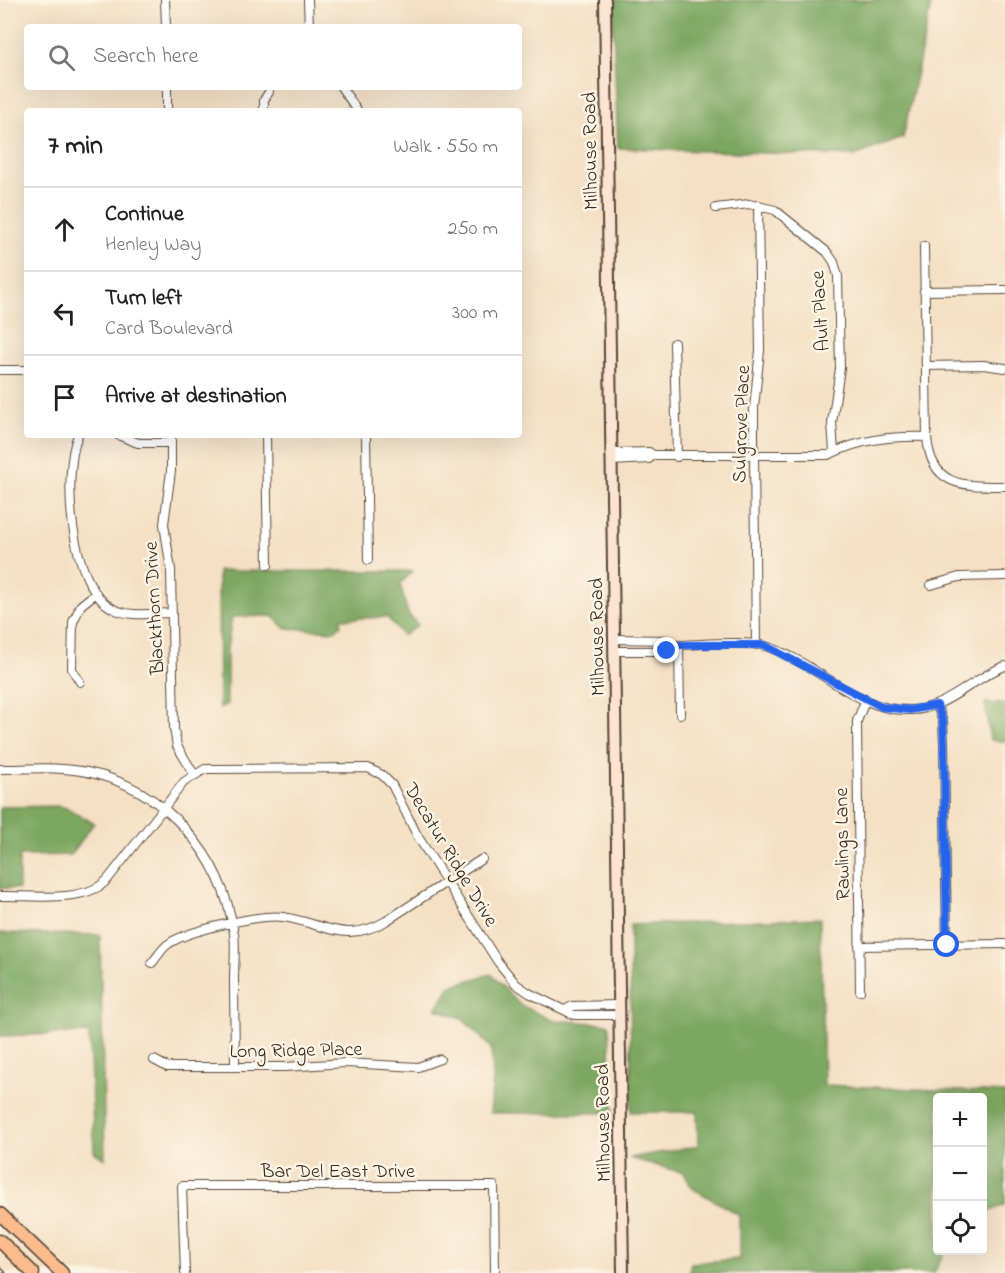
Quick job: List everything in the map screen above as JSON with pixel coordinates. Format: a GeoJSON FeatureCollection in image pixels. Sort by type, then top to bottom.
{"type":"FeatureCollection","features":[{"type":"Feature","properties":{"kind":"main road"},"geometry":{"type":"LineString","coordinates":[[0,1214],[62,1273]]}},
{"type":"Feature","properties":{"kind":"main road"},"geometry":{"type":"LineString","coordinates":[[0,1241],[33,1273]]}},
{"type":"Feature","properties":{"kind":"street"},"geometry":{"type":"LineString","coordinates":[[165,0],[166,24]]}},
{"type":"Feature","properties":{"kind":"street"},"geometry":{"type":"LineString","coordinates":[[308,0],[309,24]]}},
{"type":"Feature","properties":{"kind":"street","name":"Milhouse Road"},"geometry":{"type":"LineString","coordinates":[[605,0],[623,1273]]}},
{"type":"Feature","properties":{"kind":"street"},"geometry":{"type":"LineString","coordinates":[[167,90],[168,108]]}},
{"type":"Feature","properties":{"kind":"street"},"geometry":{"type":"LineString","coordinates":[[342,90],[356,108]]}},
{"type":"Feature","properties":{"kind":"street"},"geometry":{"type":"LineString","coordinates":[[264,108],[264,100],[269,92]]}},
{"type":"Feature","properties":{"kind":"street"},"geometry":{"type":"LineString","coordinates":[[716,208],[758,205]]}},
{"type":"Feature","properties":{"kind":"street","name":"Ault Place"},"geometry":{"type":"LineString","coordinates":[[758,205],[775,210],[797,226],[827,252],[834,262],[838,276],[840,368],[832,423],[834,452]]}},
{"type":"Feature","properties":{"kind":"street","name":"Sulgrove Place"},"geometry":{"type":"LineString","coordinates":[[756,645],[754,408],[760,350],[758,205]]}},
{"type":"Feature","properties":{"kind":"street"},"geometry":{"type":"LineString","coordinates":[[924,246],[927,437],[934,465],[949,480],[967,486],[1005,486]]}},
{"type":"Feature","properties":{"kind":"street"},"geometry":{"type":"LineString","coordinates":[[924,291],[1005,290]]}},
{"type":"Feature","properties":{"kind":"street"},"geometry":{"type":"LineString","coordinates":[[674,344],[677,457]]}},
{"type":"Feature","properties":{"kind":"street"},"geometry":{"type":"LineString","coordinates":[[926,366],[983,365],[1005,368]]}},
{"type":"Feature","properties":{"kind":"street"},"geometry":{"type":"LineString","coordinates":[[0,370],[24,370]]}},
{"type":"Feature","properties":{"kind":"street"},"geometry":{"type":"LineString","coordinates":[[611,457],[649,452],[653,455],[677,457],[828,455],[886,436],[927,437]]}},
{"type":"Feature","properties":{"kind":"street"},"geometry":{"type":"LineString","coordinates":[[77,438],[70,469],[71,510],[79,551],[96,594],[106,604],[122,612],[172,613]]}},
{"type":"Feature","properties":{"kind":"street"},"geometry":{"type":"LineString","coordinates":[[126,438],[138,443],[171,439]]}},
{"type":"Feature","properties":{"kind":"street"},"geometry":{"type":"LineString","coordinates":[[266,438],[268,565]]}},
{"type":"Feature","properties":{"kind":"street"},"geometry":{"type":"LineString","coordinates":[[366,438],[368,560]]}},
{"type":"Feature","properties":{"kind":"street","name":"Blackthorn Drive"},"geometry":{"type":"LineString","coordinates":[[171,439],[171,471],[164,524],[170,564],[174,735],[182,756],[194,774]]}},
{"type":"Feature","properties":{"kind":"street"},"geometry":{"type":"LineString","coordinates":[[931,585],[959,576],[1005,576]]}},
{"type":"Feature","properties":{"kind":"street"},"geometry":{"type":"LineString","coordinates":[[80,682],[72,669],[73,622],[81,606],[96,594]]}},
{"type":"Feature","properties":{"kind":"street"},"geometry":{"type":"LineString","coordinates":[[614,639],[666,640],[676,645],[764,645],[882,707],[910,710],[937,705],[990,671],[1005,666]]}},
{"type":"Feature","properties":{"kind":"street"},"geometry":{"type":"LineString","coordinates":[[614,651],[667,651],[676,645]]}},
{"type":"Feature","properties":{"kind":"street"},"geometry":{"type":"LineString","coordinates":[[676,645],[680,714]]}},
{"type":"Feature","properties":{"kind":"street","name":"Rawlings Lane"},"geometry":{"type":"LineString","coordinates":[[860,991],[856,721],[866,699]]}},
{"type":"Feature","properties":{"kind":"street"},"geometry":{"type":"LineString","coordinates":[[937,705],[943,722],[944,743],[947,945]]}},
{"type":"Feature","properties":{"kind":"street","name":"Decatur Ridge Drive"},"geometry":{"type":"LineString","coordinates":[[194,774],[216,768],[357,767],[374,770],[393,787],[418,837],[507,974],[529,993],[565,1010],[572,1006],[619,1010]]}},
{"type":"Feature","properties":{"kind":"street"},"geometry":{"type":"LineString","coordinates":[[0,769],[60,769],[97,774],[136,790],[164,808],[191,834],[211,863],[225,895],[232,923],[235,1066]]}},
{"type":"Feature","properties":{"kind":"street"},"geometry":{"type":"LineString","coordinates":[[0,896],[81,895],[95,890],[108,879],[194,774]]}},
{"type":"Feature","properties":{"kind":"street"},"geometry":{"type":"LineString","coordinates":[[152,963],[168,944],[232,923],[279,916],[337,932],[360,931],[383,923],[482,859]]}},
{"type":"Feature","properties":{"kind":"street"},"geometry":{"type":"LineString","coordinates":[[859,946],[1005,944]]}},
{"type":"Feature","properties":{"kind":"street","name":"Long Ridge Place"},"geometry":{"type":"LineString","coordinates":[[154,1060],[167,1067],[285,1068],[345,1063],[418,1067],[440,1059]]}},
{"type":"Feature","properties":{"kind":"street","name":"Bar Del East Drive"},"geometry":{"type":"LineString","coordinates":[[185,1273],[182,1186],[494,1186],[495,1273]]}},
{"type":"Feature","properties":{"kind":"green space"},"geometry":{"type":"Polygon","coordinates":[[[612,0],[932,0],[903,138],[854,156],[618,148],[612,0]]]}},
{"type":"Feature","properties":{"kind":"green space"},"geometry":{"type":"Polygon","coordinates":[[[218,571],[413,571],[400,584],[408,614],[418,625],[403,636],[387,617],[341,619],[341,625],[335,631],[285,628],[272,616],[232,617],[227,649],[227,704],[219,708],[218,571]]]}},
{"type":"Feature","properties":{"kind":"green space"},"geometry":{"type":"Polygon","coordinates":[[[985,703],[1005,704],[1005,741],[990,740],[985,703]]]}},
{"type":"Feature","properties":{"kind":"green space"},"geometry":{"type":"Polygon","coordinates":[[[58,806],[67,808],[94,823],[71,855],[19,856],[19,889],[0,888],[0,807],[58,806]]]}},
{"type":"Feature","properties":{"kind":"green space"},"geometry":{"type":"Polygon","coordinates":[[[820,918],[824,1085],[1005,1093],[1005,1205],[987,1212],[987,1093],[933,1093],[933,1255],[943,1255],[934,1273],[689,1273],[691,1263],[739,1259],[739,1215],[692,1188],[684,1173],[629,1158],[698,1146],[697,1112],[631,1112],[630,925],[820,918]]]}},
{"type":"Feature","properties":{"kind":"green space"},"geometry":{"type":"Polygon","coordinates":[[[0,933],[100,935],[105,1159],[94,1152],[89,1033],[0,1036],[0,933]]]}},
{"type":"Feature","properties":{"kind":"green space"},"geometry":{"type":"Polygon","coordinates":[[[491,974],[519,1004],[551,1020],[609,1024],[613,1113],[490,1113],[493,1077],[491,1048],[462,1018],[436,1009],[450,986],[491,974]]]}},
{"type":"Feature","properties":{"kind":"railway"},"geometry":{"type":"LineString","coordinates":[[0,1269],[4,1273]]}},
{"type":"Feature","properties":{"kind":"route"},"geometry":{"type":"LineString","coordinates":[[667,651],[673,645],[764,645],[882,707],[910,710],[937,705],[943,722],[944,743],[947,945]]}}]}
